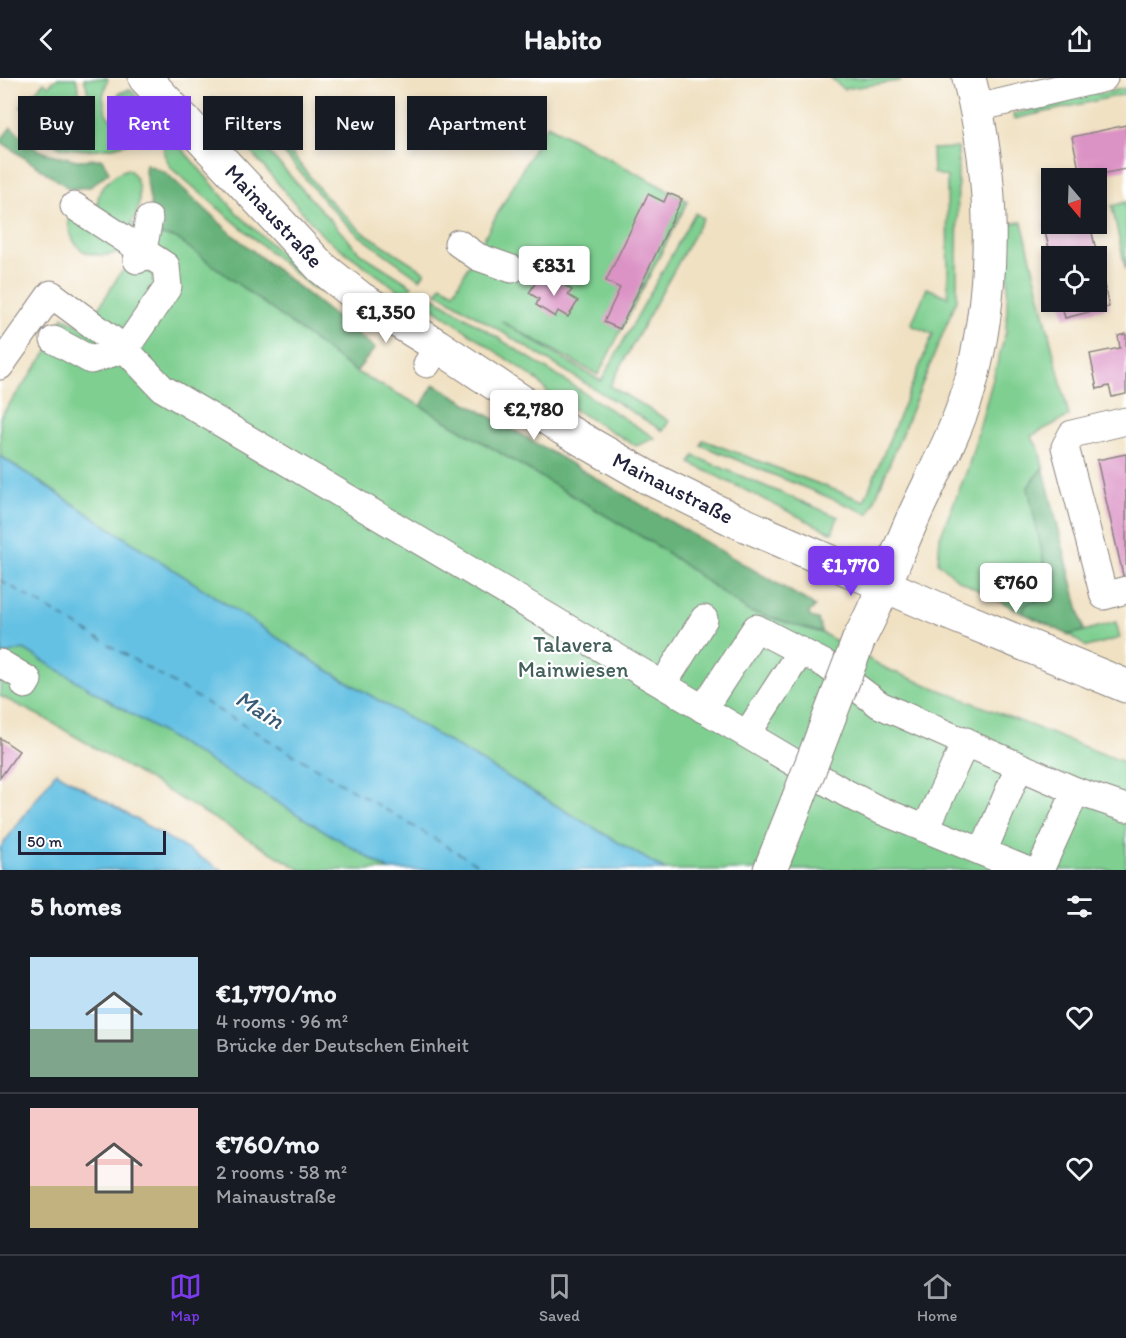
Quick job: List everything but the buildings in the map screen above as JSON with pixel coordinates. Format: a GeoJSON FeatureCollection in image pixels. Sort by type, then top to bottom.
{"type":"FeatureCollection","features":[{"type":"Feature","properties":{"kind":"main road","name":"Mainaustraße"},"geometry":{"type":"LineString","coordinates":[[145,78],[321,267],[433,355],[655,481],[734,520],[1126,686]]}},
{"type":"Feature","properties":{"kind":"main road"},"geometry":{"type":"LineString","coordinates":[[770,870],[859,639],[968,391],[980,339],[990,267],[986,152],[973,93]]}},
{"type":"Feature","properties":{"kind":"street"},"geometry":{"type":"LineString","coordinates":[[973,93],[1104,78]]}},
{"type":"Feature","properties":{"kind":"street"},"geometry":{"type":"LineString","coordinates":[[54,340],[91,360],[125,349],[168,287],[166,266],[140,255],[74,206]]}},
{"type":"Feature","properties":{"kind":"street"},"geometry":{"type":"LineString","coordinates":[[140,255],[149,219]]}},
{"type":"Feature","properties":{"kind":"street"},"geometry":{"type":"LineString","coordinates":[[458,243],[478,257],[512,269]]}},
{"type":"Feature","properties":{"kind":"street"},"geometry":{"type":"LineString","coordinates":[[0,366],[51,294],[125,349],[162,388],[703,709],[844,792],[1026,870]]}},
{"type":"Feature","properties":{"kind":"street"},"geometry":{"type":"LineString","coordinates":[[1115,593],[1066,451],[1066,443],[1069,437],[1081,430],[1126,421]]}},
{"type":"Feature","properties":{"kind":"street"},"geometry":{"type":"LineString","coordinates":[[672,670],[704,619]]}},
{"type":"Feature","properties":{"kind":"street"},"geometry":{"type":"LineString","coordinates":[[703,709],[756,628],[825,664],[880,705],[1076,791],[1126,808]]}},
{"type":"Feature","properties":{"kind":"street"},"geometry":{"type":"LineString","coordinates":[[747,734],[801,651]]}},
{"type":"Feature","properties":{"kind":"street"},"geometry":{"type":"LineString","coordinates":[[0,663],[28,680],[25,685]]}},
{"type":"Feature","properties":{"kind":"street"},"geometry":{"type":"LineString","coordinates":[[926,828],[966,741]]}},
{"type":"Feature","properties":{"kind":"street"},"geometry":{"type":"LineString","coordinates":[[983,852],[1019,767]]}},
{"type":"Feature","properties":{"kind":"street"},"geometry":{"type":"LineString","coordinates":[[1040,870],[1076,791]]}},
{"type":"Feature","properties":{"kind":"green space"},"geometry":{"type":"Polygon","coordinates":[[[58,78],[76,78],[80,96],[31,96],[44,82],[48,86],[58,78]]]}},
{"type":"Feature","properties":{"kind":"green space"},"geometry":{"type":"Polygon","coordinates":[[[84,78],[108,78],[103,96],[107,115],[107,148],[95,149],[95,96],[88,96],[84,78]]]}},
{"type":"Feature","properties":{"kind":"green space"},"geometry":{"type":"Polygon","coordinates":[[[831,78],[899,78],[900,81],[843,89],[831,78]]]}},
{"type":"Feature","properties":{"kind":"green space"},"geometry":{"type":"Polygon","coordinates":[[[1126,88],[1126,94],[1014,119],[1013,114],[1052,105],[1055,98],[1090,90],[1098,94],[1126,88]]]}},
{"type":"Feature","properties":{"kind":"green space"},"geometry":{"type":"Polygon","coordinates":[[[131,90],[137,96],[118,96],[119,93],[131,90]]]}},
{"type":"Feature","properties":{"kind":"green space"},"geometry":{"type":"Polygon","coordinates":[[[547,125],[688,201],[598,375],[501,321],[601,381],[695,213],[703,218],[610,386],[669,421],[663,431],[437,292],[441,285],[454,292],[533,150],[547,150],[547,125]]]}},
{"type":"Feature","properties":{"kind":"green space"},"geometry":{"type":"Polygon","coordinates":[[[11,127],[18,133],[18,150],[39,150],[77,160],[102,159],[109,172],[90,187],[70,189],[0,141],[11,127]]]}},
{"type":"Feature","properties":{"kind":"green space"},"geometry":{"type":"Polygon","coordinates":[[[958,148],[957,299],[869,514],[701,445],[703,440],[864,501],[933,334],[911,325],[927,288],[948,297],[947,177],[933,173],[932,149],[958,148]]]}},
{"type":"Feature","properties":{"kind":"green space"},"geometry":{"type":"Polygon","coordinates":[[[164,150],[183,150],[236,212],[323,293],[310,286],[171,168],[164,150]]]}},
{"type":"Feature","properties":{"kind":"green space"},"geometry":{"type":"Polygon","coordinates":[[[249,150],[267,150],[360,253],[412,286],[405,295],[323,236],[249,150]]]}},
{"type":"Feature","properties":{"kind":"green space"},"geometry":{"type":"Polygon","coordinates":[[[281,150],[288,150],[327,198],[360,230],[425,272],[420,279],[357,234],[325,202],[281,150]]]}},
{"type":"Feature","properties":{"kind":"green space"},"geometry":{"type":"Polygon","coordinates":[[[146,164],[166,173],[233,235],[375,348],[356,372],[176,238],[156,234],[145,171],[146,164]]]}},
{"type":"Feature","properties":{"kind":"green space","name":"Talavera Mainwiesen"},"geometry":{"type":"Polygon","coordinates":[[[128,169],[136,180],[139,195],[135,218],[131,223],[176,237],[356,372],[421,406],[659,547],[748,611],[822,633],[887,669],[1126,763],[1126,870],[665,870],[319,665],[0,456],[0,417],[52,345],[49,343],[63,317],[86,329],[119,275],[132,262],[118,253],[98,255],[83,251],[73,239],[68,218],[98,204],[100,193],[107,182],[128,169]]]}},
{"type":"Feature","properties":{"kind":"green space"},"geometry":{"type":"Polygon","coordinates":[[[1126,202],[1126,271],[1112,206],[1126,202]]]}},
{"type":"Feature","properties":{"kind":"green space"},"geometry":{"type":"Polygon","coordinates":[[[1022,222],[1041,300],[1041,312],[1044,312],[1069,416],[1031,436],[1039,449],[1043,467],[1028,487],[1051,596],[1025,604],[1023,613],[958,580],[938,562],[940,537],[968,468],[1006,332],[1010,223],[1022,222]]]}},
{"type":"Feature","properties":{"kind":"green space"},"geometry":{"type":"Polygon","coordinates":[[[434,297],[655,438],[636,446],[550,395],[537,380],[429,305],[434,297]]]}},
{"type":"Feature","properties":{"kind":"green space"},"geometry":{"type":"Polygon","coordinates":[[[434,384],[807,601],[815,607],[809,612],[810,617],[818,619],[822,633],[748,611],[659,547],[421,406],[434,384]]]}},
{"type":"Feature","properties":{"kind":"green space"},"geometry":{"type":"Polygon","coordinates":[[[694,456],[838,517],[832,533],[690,463],[694,456]]]}},
{"type":"Feature","properties":{"kind":"green space"},"geometry":{"type":"Polygon","coordinates":[[[1043,467],[1084,631],[1069,635],[1023,613],[1025,604],[1051,596],[1028,487],[1043,467]]]}},
{"type":"Feature","properties":{"kind":"green space"},"geometry":{"type":"Polygon","coordinates":[[[1116,622],[1120,638],[1087,647],[1069,635],[1116,622]]]}},
{"type":"Feature","properties":{"kind":"green space"},"geometry":{"type":"Polygon","coordinates":[[[24,649],[389,870],[301,870],[46,719],[0,696],[0,653],[24,649]]]}},
{"type":"Feature","properties":{"kind":"water","name":"Main"},"geometry":{"type":"Polygon","coordinates":[[[0,456],[319,665],[665,870],[389,870],[24,649],[2,655],[0,456]]]}},
{"type":"Feature","properties":{"kind":"water"},"geometry":{"type":"Polygon","coordinates":[[[56,772],[222,870],[0,870],[0,848],[56,772]]]}},
{"type":"Feature","properties":{"kind":"ferry route"},"geometry":{"type":"LineString","coordinates":[[0,580],[487,870]]}}]}
